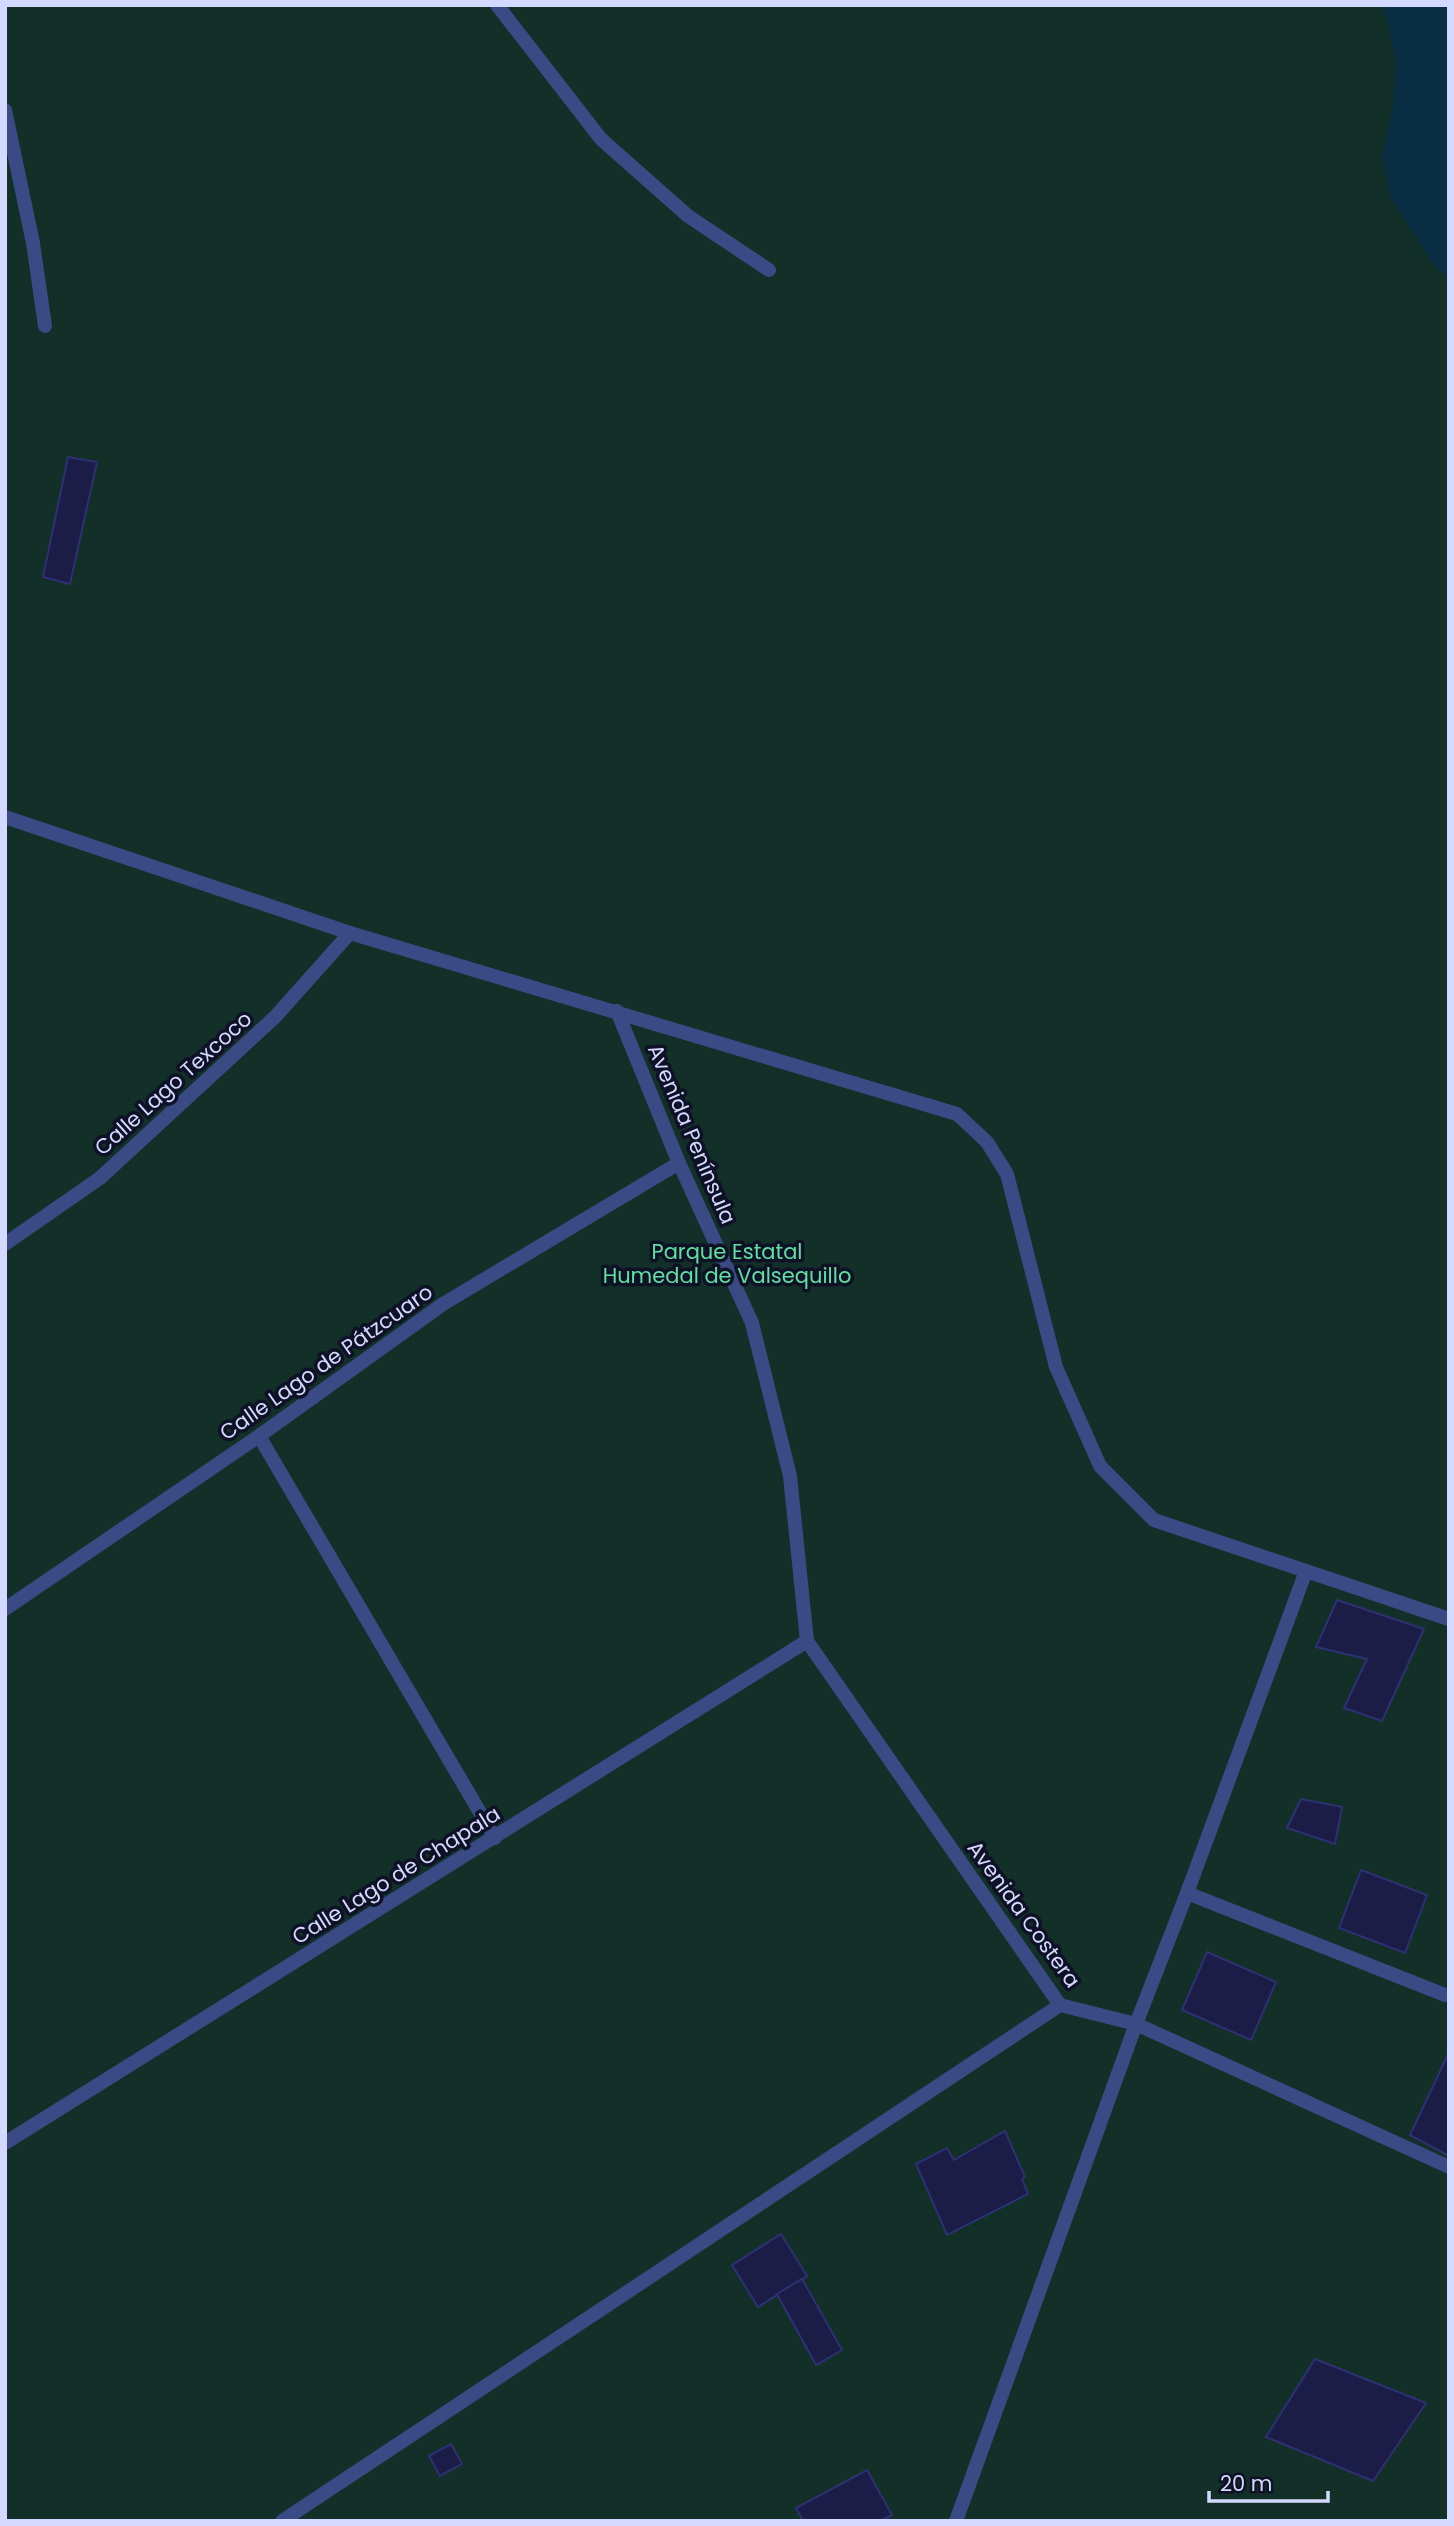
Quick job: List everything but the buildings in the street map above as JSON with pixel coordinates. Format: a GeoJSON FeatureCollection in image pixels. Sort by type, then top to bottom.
{"type":"FeatureCollection","features":[{"type":"Feature","properties":{"kind":"street"},"geometry":{"type":"LineString","coordinates":[[497,5],[601,139],[688,216],[769,270]]}},
{"type":"Feature","properties":{"kind":"street"},"geometry":{"type":"LineString","coordinates":[[5,110],[33,243],[45,326]]}},
{"type":"Feature","properties":{"kind":"street"},"geometry":{"type":"LineString","coordinates":[[5,817],[351,933],[957,1114],[987,1142],[1007,1174],[1056,1367],[1100,1466],[1154,1520],[1449,1619]]}},
{"type":"Feature","properties":{"kind":"street","name":"Calle Lago Texcoco"},"geometry":{"type":"LineString","coordinates":[[5,1244],[100,1178],[275,1017],[351,933]]}},
{"type":"Feature","properties":{"kind":"street","name":"Avenida Península"},"geometry":{"type":"LineString","coordinates":[[617,1011],[679,1163],[752,1323],[790,1476],[807,1642]]}},
{"type":"Feature","properties":{"kind":"street","name":"Calle Lago de Pátzcuaro"},"geometry":{"type":"LineString","coordinates":[[5,1609],[259,1437],[443,1304],[679,1163]]}},
{"type":"Feature","properties":{"kind":"street"},"geometry":{"type":"LineString","coordinates":[[259,1437],[495,1838]]}},
{"type":"Feature","properties":{"kind":"street"},"geometry":{"type":"LineString","coordinates":[[956,2521],[1136,2024],[1306,1571]]}},
{"type":"Feature","properties":{"kind":"street","name":"Calle Lago de Chapala"},"geometry":{"type":"LineString","coordinates":[[5,2143],[807,1642]]}},
{"type":"Feature","properties":{"kind":"street","name":"Avenida Costera"},"geometry":{"type":"LineString","coordinates":[[807,1642],[1060,2005],[1136,2024],[1449,2167]]}},
{"type":"Feature","properties":{"kind":"street"},"geometry":{"type":"LineString","coordinates":[[1187,1893],[1444,1995]]}},
{"type":"Feature","properties":{"kind":"street"},"geometry":{"type":"LineString","coordinates":[[282,2521],[1060,2005]]}},
{"type":"Feature","properties":{"kind":"green space","name":"Parque Estatal Humedal de Valsequillo"},"geometry":{"type":"Polygon","coordinates":[[[5,5],[1449,5],[1449,2521],[5,2521],[5,5]]]}},
{"type":"Feature","properties":{"kind":"water"},"geometry":{"type":"Polygon","coordinates":[[[1383,5],[1449,5],[1449,278],[1433,264],[1390,197],[1382,156],[1393,106],[1396,60],[1383,5]]]}}]}
